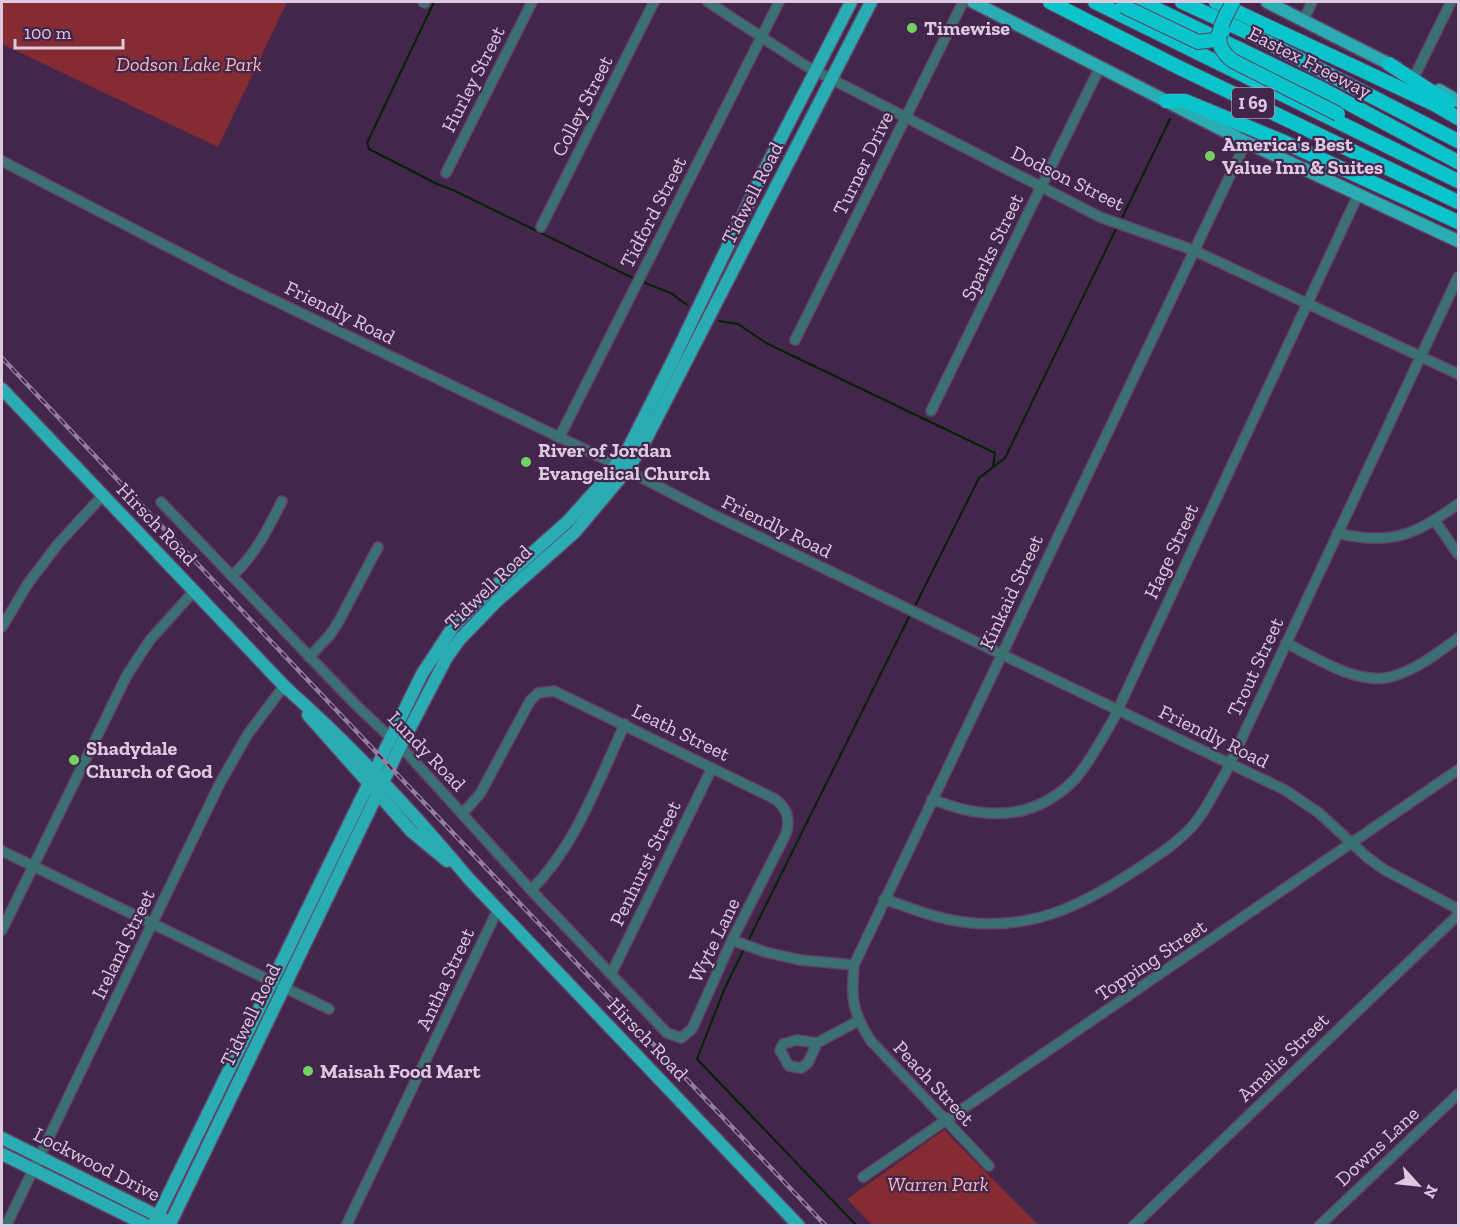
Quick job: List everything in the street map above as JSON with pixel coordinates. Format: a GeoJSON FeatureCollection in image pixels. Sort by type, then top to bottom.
{"type":"FeatureCollection","features":[{"type":"Feature","properties":{"kind":"highway","name":"I 69"},"geometry":{"type":"LineString","coordinates":[[1050,2],[1178,67],[1458,202]]}},
{"type":"Feature","properties":{"kind":"highway","name":"I 69"},"geometry":{"type":"LineString","coordinates":[[1095,2],[1458,181]]}},
{"type":"Feature","properties":{"kind":"highway","name":"Eastex Freeway"},"geometry":{"type":"LineString","coordinates":[[1142,2],[1320,88],[1458,162]]}},
{"type":"Feature","properties":{"kind":"highway","name":"Eastex Freeway"},"geometry":{"type":"LineString","coordinates":[[1182,2],[1274,46],[1458,141]]}},
{"type":"Feature","properties":{"kind":"highway"},"geometry":{"type":"LineString","coordinates":[[1216,2],[1436,105],[1458,118]]}},
{"type":"Feature","properties":{"kind":"highway"},"geometry":{"type":"LineString","coordinates":[[1233,2],[1223,27],[1223,52],[1233,61],[1458,169]]}},
{"type":"Feature","properties":{"kind":"highway"},"geometry":{"type":"LineString","coordinates":[[1121,3],[1199,36],[1210,34],[1223,27],[1239,2]]}},
{"type":"Feature","properties":{"kind":"highway"},"geometry":{"type":"LineString","coordinates":[[1389,64],[1458,109]]}},
{"type":"Feature","properties":{"kind":"highway"},"geometry":{"type":"LineString","coordinates":[[1166,100],[1185,101],[1196,105],[1332,163],[1455,220]]}},
{"type":"Feature","properties":{"kind":"highway"},"geometry":{"type":"LineString","coordinates":[[1340,111],[1458,175]]}},
{"type":"Feature","properties":{"kind":"main road","name":"Tidwell Road"},"geometry":{"type":"LineString","coordinates":[[373,789],[384,781],[455,635],[474,605],[575,532],[627,470],[643,445],[764,171],[851,2]]}},
{"type":"Feature","properties":{"kind":"main road","name":"Tidwell Road"},"geometry":{"type":"LineString","coordinates":[[538,557],[616,465],[679,362],[781,180],[871,2]]}},
{"type":"Feature","properties":{"kind":"main road"},"geometry":{"type":"LineString","coordinates":[[973,2],[1246,142],[1458,241]]}},
{"type":"Feature","properties":{"kind":"main road"},"geometry":{"type":"LineString","coordinates":[[1267,2],[1304,19],[1458,101]]}},
{"type":"Feature","properties":{"kind":"main road"},"geometry":{"type":"LineString","coordinates":[[764,171],[781,180]]}},
{"type":"Feature","properties":{"kind":"main road","name":"Hirsch Road"},"geometry":{"type":"LineString","coordinates":[[2,392],[284,686],[412,832],[469,879]]}},
{"type":"Feature","properties":{"kind":"main road","name":"Tidwell Road"},"geometry":{"type":"LineString","coordinates":[[171,1224],[272,983],[317,904],[373,789],[375,771],[390,738],[422,674],[455,635]]}},
{"type":"Feature","properties":{"kind":"main road","name":"Hirsch Road"},"geometry":{"type":"LineString","coordinates":[[284,686],[337,733],[375,771],[469,879],[799,1226]]}},
{"type":"Feature","properties":{"kind":"main road","name":"Tidwell Road"},"geometry":{"type":"LineString","coordinates":[[156,1221],[284,989],[317,904]]}},
{"type":"Feature","properties":{"kind":"main road","name":"Lockwood Drive"},"geometry":{"type":"LineString","coordinates":[[2,1138],[156,1221],[171,1224]]}},
{"type":"Feature","properties":{"kind":"main road","name":"Lockwood Drive"},"geometry":{"type":"LineString","coordinates":[[2,1154],[148,1226]]}},
{"type":"Feature","properties":{"kind":"street","name":"Hurley Street"},"geometry":{"type":"LineString","coordinates":[[446,173],[532,2]]}},
{"type":"Feature","properties":{"kind":"street","name":"Colley Street"},"geometry":{"type":"LineString","coordinates":[[541,227],[654,2]]}},
{"type":"Feature","properties":{"kind":"street","name":"Dodson Street"},"geometry":{"type":"LineString","coordinates":[[708,2],[831,79],[1105,219],[1193,250],[1458,374]]}},
{"type":"Feature","properties":{"kind":"street","name":"Tidford Street"},"geometry":{"type":"LineString","coordinates":[[559,438],[779,2]]}},
{"type":"Feature","properties":{"kind":"street","name":"Turner Drive"},"geometry":{"type":"LineString","coordinates":[[795,340],[963,2]]}},
{"type":"Feature","properties":{"kind":"street"},"geometry":{"type":"LineString","coordinates":[[1304,19],[1312,2]]}},
{"type":"Feature","properties":{"kind":"street"},"geometry":{"type":"LineString","coordinates":[[1414,77],[1451,2]]}},
{"type":"Feature","properties":{"kind":"street","name":"Sparks Street"},"geometry":{"type":"LineString","coordinates":[[931,411],[1100,67]]}},
{"type":"Feature","properties":{"kind":"street","name":"Kinkaid Street"},"geometry":{"type":"LineString","coordinates":[[858,1021],[852,997],[854,964],[1246,142]]}},
{"type":"Feature","properties":{"kind":"street","name":"Friendly Road"},"geometry":{"type":"LineString","coordinates":[[2,161],[236,282],[627,470],[917,614],[1285,790],[1306,803],[1368,858],[1385,870],[1458,909]]}},
{"type":"Feature","properties":{"kind":"street","name":"Hage Street"},"geometry":{"type":"LineString","coordinates":[[932,799],[954,808],[986,814],[1017,811],[1048,800],[1069,784],[1083,768],[1117,710],[1358,195]]}},
{"type":"Feature","properties":{"kind":"street","name":"Trout Street"},"geometry":{"type":"LineString","coordinates":[[884,899],[935,916],[971,923],[1007,924],[1062,912],[1102,892],[1172,846],[1196,822],[1230,764],[1458,277]]}},
{"type":"Feature","properties":{"kind":"street"},"geometry":{"type":"LineString","coordinates":[[2,627],[35,574],[58,544],[103,495]]}},
{"type":"Feature","properties":{"kind":"street"},"geometry":{"type":"LineString","coordinates":[[232,576],[262,542],[282,501]]}},
{"type":"Feature","properties":{"kind":"street","name":"Lundy Road"},"geometry":{"type":"LineString","coordinates":[[160,502],[309,657],[400,747],[531,890],[664,1029]]}},
{"type":"Feature","properties":{"kind":"street"},"geometry":{"type":"LineString","coordinates":[[1337,534],[1355,538],[1380,539],[1407,534],[1435,521],[1458,504]]}},
{"type":"Feature","properties":{"kind":"street"},"geometry":{"type":"LineString","coordinates":[[1435,521],[1458,554]]}},
{"type":"Feature","properties":{"kind":"street"},"geometry":{"type":"LineString","coordinates":[[309,657],[330,635],[339,621],[378,547]]}},
{"type":"Feature","properties":{"kind":"street"},"geometry":{"type":"LineString","coordinates":[[2,930],[128,675],[150,640],[194,591]]}},
{"type":"Feature","properties":{"kind":"street"},"geometry":{"type":"LineString","coordinates":[[1286,643],[1349,673],[1378,679],[1411,669],[1458,638]]}},
{"type":"Feature","properties":{"kind":"street","name":"Ireland Street"},"geometry":{"type":"LineString","coordinates":[[6,1226],[221,781],[248,734],[284,686]]}},
{"type":"Feature","properties":{"kind":"street","name":"Leath Street"},"geometry":{"type":"LineString","coordinates":[[462,814],[480,794],[531,701],[538,693],[554,691],[775,799],[782,804],[789,824],[784,838]]}},
{"type":"Feature","properties":{"kind":"street"},"geometry":{"type":"LineString","coordinates":[[531,890],[562,854],[625,724]]}},
{"type":"Feature","properties":{"kind":"street","name":"Penhurst Street"},"geometry":{"type":"LineString","coordinates":[[611,974],[712,768]]}},
{"type":"Feature","properties":{"kind":"street","name":"Topping Street"},"geometry":{"type":"LineString","coordinates":[[863,1178],[1458,770]]}},
{"type":"Feature","properties":{"kind":"street","name":"Wyte Lane"},"geometry":{"type":"LineString","coordinates":[[664,1029],[667,1033],[681,1038],[692,1029],[784,838]]}},
{"type":"Feature","properties":{"kind":"street"},"geometry":{"type":"LineString","coordinates":[[2,851],[329,1009]]}},
{"type":"Feature","properties":{"kind":"street","name":"Antha Street"},"geometry":{"type":"LineString","coordinates":[[346,1226],[498,909]]}},
{"type":"Feature","properties":{"kind":"street","name":"Amalie Street"},"geometry":{"type":"LineString","coordinates":[[1133,1226],[1458,915]]}},
{"type":"Feature","properties":{"kind":"street"},"geometry":{"type":"LineString","coordinates":[[736,941],[800,960],[854,964]]}},
{"type":"Feature","properties":{"kind":"street"},"geometry":{"type":"LineString","coordinates":[[817,1043],[858,1021]]}},
{"type":"Feature","properties":{"kind":"street","name":"Peach Street"},"geometry":{"type":"LineString","coordinates":[[858,1021],[881,1053],[988,1166]]}},
{"type":"Feature","properties":{"kind":"street","name":"Downs Lane"},"geometry":{"type":"LineString","coordinates":[[1320,1226],[1458,1094]]}},
{"type":"Feature","properties":{"kind":"green space","name":"Dodson Lake Park"},"geometry":{"type":"Polygon","coordinates":[[[2,2],[287,2],[218,147],[2,44],[2,2]]]}},
{"type":"Feature","properties":{"kind":"green space","name":"Warren Park"},"geometry":{"type":"Polygon","coordinates":[[[944,1130],[1038,1225],[872,1225],[847,1199],[944,1130]]]}},
{"type":"Feature","properties":{"kind":"waterway"},"geometry":{"type":"LineString","coordinates":[[434,2],[367,143],[369,149],[635,279]]}},
{"type":"Feature","properties":{"kind":"waterway"},"geometry":{"type":"LineString","coordinates":[[1120,222],[1170,119]]}},
{"type":"Feature","properties":{"kind":"waterway"},"geometry":{"type":"LineString","coordinates":[[914,608],[979,478],[1005,458],[1117,227]]}},
{"type":"Feature","properties":{"kind":"waterway"},"geometry":{"type":"LineString","coordinates":[[640,281],[671,293],[687,305]]}},
{"type":"Feature","properties":{"kind":"waterway"},"geometry":{"type":"LineString","coordinates":[[719,321],[738,324],[766,343],[995,453],[993,466]]}},
{"type":"Feature","properties":{"kind":"waterway"},"geometry":{"type":"LineString","coordinates":[[748,941],[911,613]]}},
{"type":"Feature","properties":{"kind":"waterway"},"geometry":{"type":"LineString","coordinates":[[744,949],[724,990],[697,1059],[857,1226]]}},
{"type":"Feature","properties":{"kind":"railway"},"geometry":{"type":"LineString","coordinates":[[2,358],[826,1226]]}},
{"type":"Feature","properties":{"kind":"place","name":"Timewise"},"geometry":{"type":"Point","coordinates":[912,28]}},
{"type":"Feature","properties":{"kind":"place","name":"America’s Best Value Inn & Suites"},"geometry":{"type":"Point","coordinates":[1210,156]}},
{"type":"Feature","properties":{"kind":"place","name":"River of Jordan Evangelical Church"},"geometry":{"type":"Point","coordinates":[526,462]}},
{"type":"Feature","properties":{"kind":"place","name":"Shadydale Church of God"},"geometry":{"type":"Point","coordinates":[74,760]}},
{"type":"Feature","properties":{"kind":"place","name":"Maisah Food Mart"},"geometry":{"type":"Point","coordinates":[308,1071]}}]}
